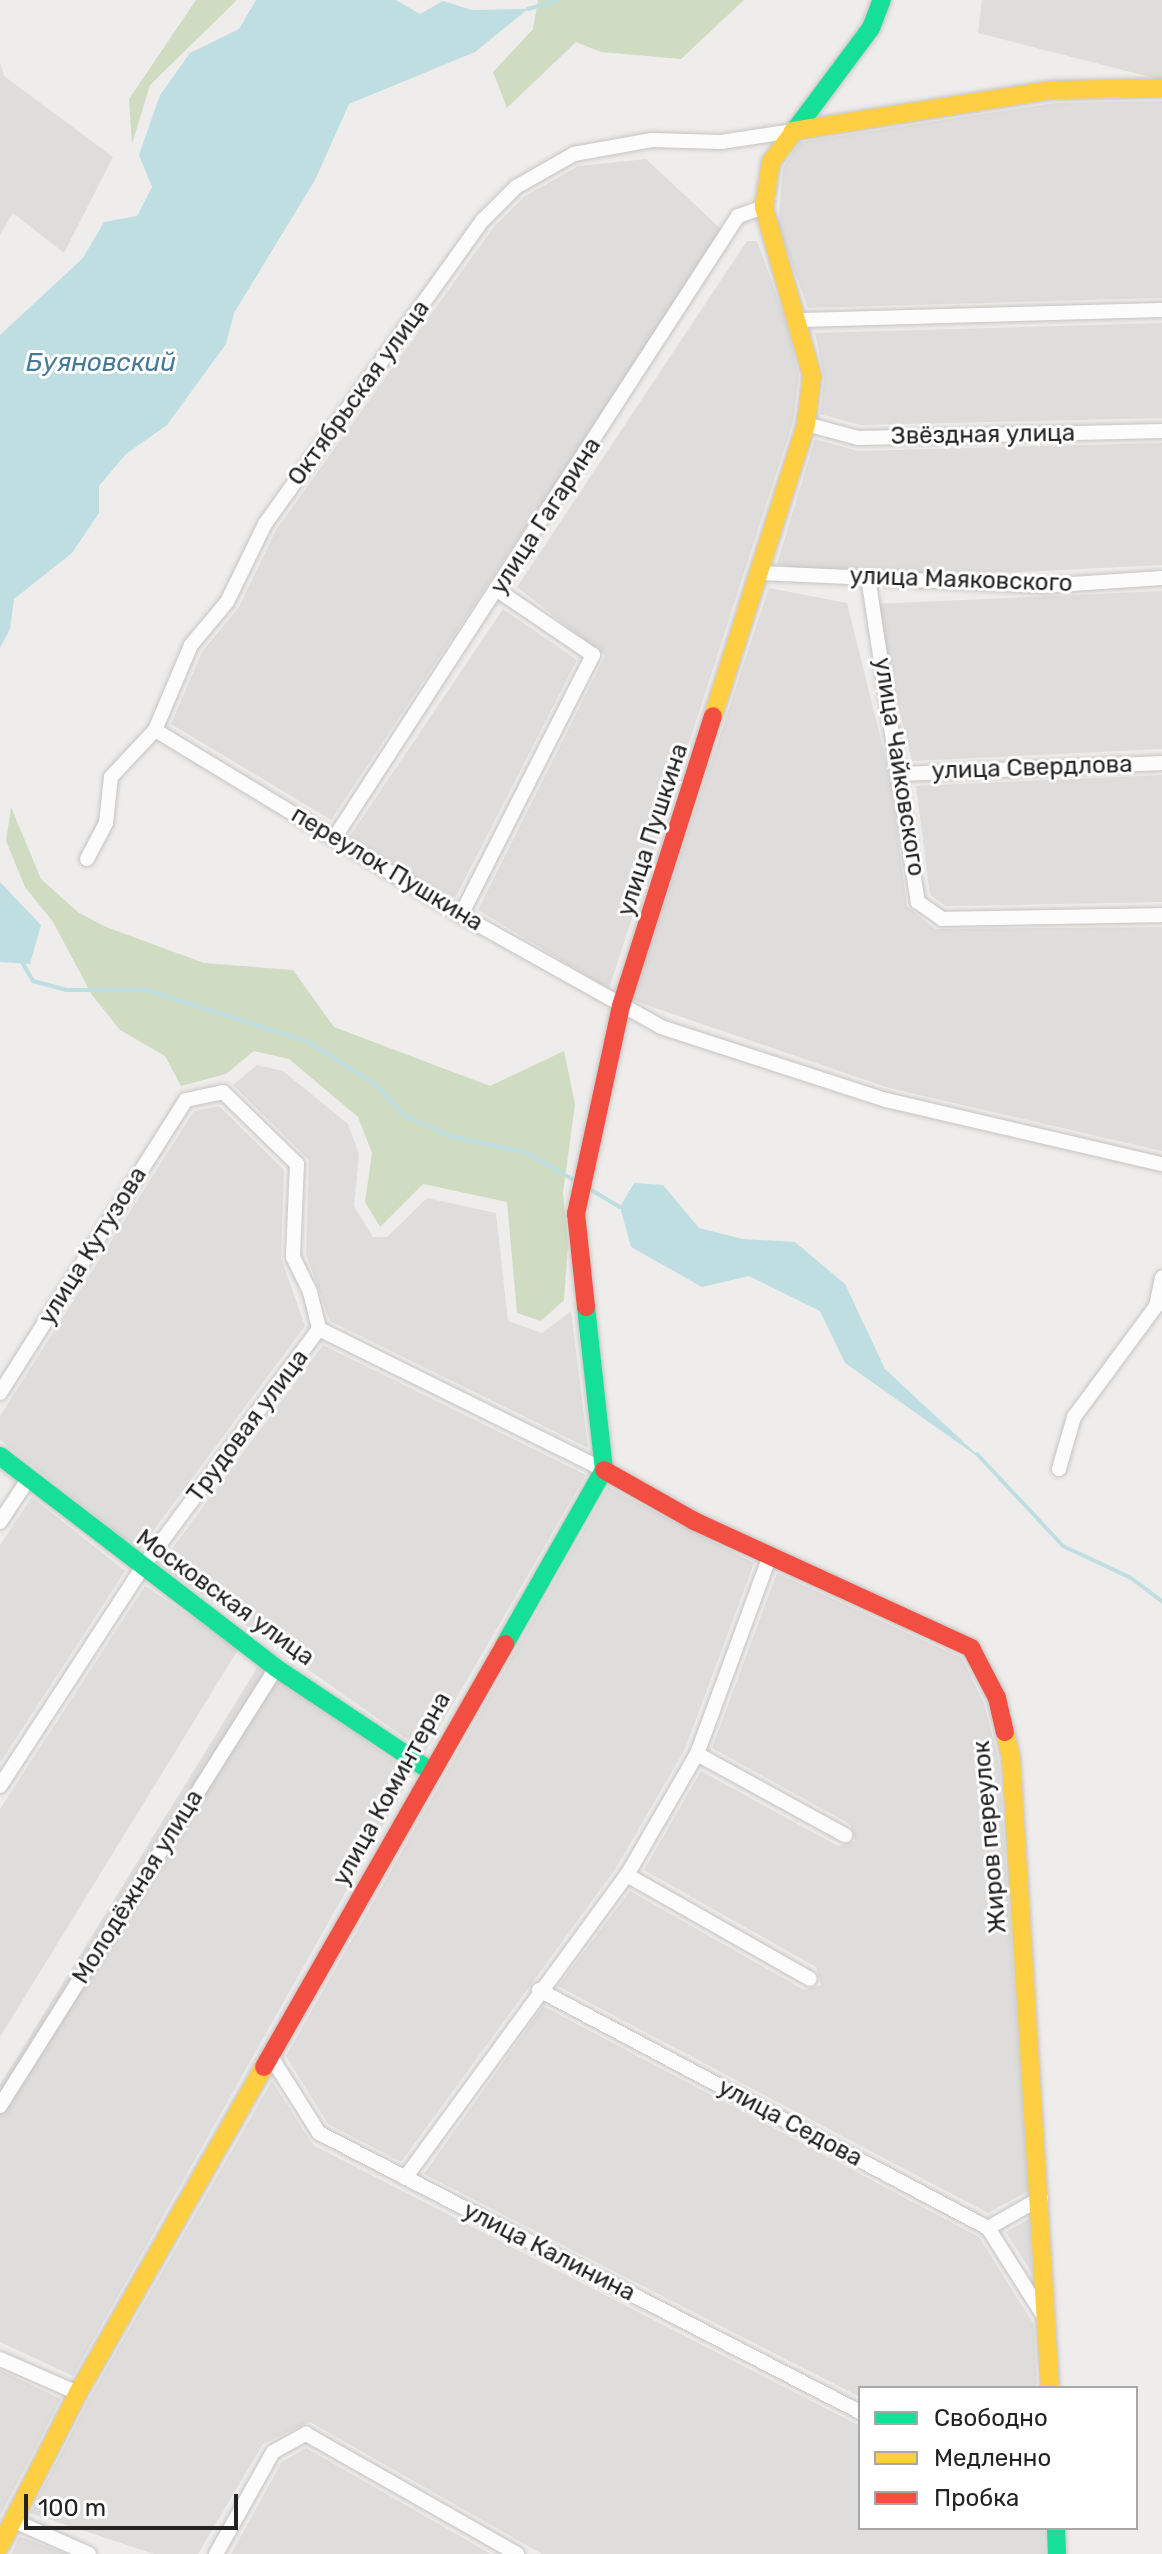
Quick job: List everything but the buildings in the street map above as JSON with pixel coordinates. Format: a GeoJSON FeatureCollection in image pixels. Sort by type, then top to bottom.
{"type":"FeatureCollection","features":[{"type":"Feature","properties":{"kind":"street","name":"улица Пушкина"},"geometry":{"type":"LineString","coordinates":[[621,1006],[806,424],[812,376],[800,320],[764,207],[771,162],[871,28],[882,0]]}},
{"type":"Feature","properties":{"kind":"street"},"geometry":{"type":"LineString","coordinates":[[793,131],[1053,90],[1162,88]]}},
{"type":"Feature","properties":{"kind":"street","name":"Октябрьская улица"},"geometry":{"type":"LineString","coordinates":[[87,859],[106,823],[111,777],[155,730],[191,645],[227,602],[265,524],[483,220],[516,187],[574,154],[652,140],[721,142],[793,131]]}},
{"type":"Feature","properties":{"kind":"street","name":"улица Гагарина"},"geometry":{"type":"LineString","coordinates":[[335,837],[499,591],[738,216],[764,207]]}},
{"type":"Feature","properties":{"kind":"street"},"geometry":{"type":"LineString","coordinates":[[800,320],[1162,310]]}},
{"type":"Feature","properties":{"kind":"street","name":"Звёздная улица"},"geometry":{"type":"LineString","coordinates":[[806,424],[858,438],[1162,431]]}},
{"type":"Feature","properties":{"kind":"street","name":"улица Маяковского"},"geometry":{"type":"LineString","coordinates":[[761,573],[1042,586],[1162,578]]}},
{"type":"Feature","properties":{"kind":"street","name":"улица Чайковского"},"geometry":{"type":"LineString","coordinates":[[868,577],[902,774],[918,902],[942,919],[1162,915]]}},
{"type":"Feature","properties":{"kind":"street"},"geometry":{"type":"LineString","coordinates":[[461,915],[593,655],[499,591]]}},
{"type":"Feature","properties":{"kind":"street","name":"переулок Пушкина"},"geometry":{"type":"LineString","coordinates":[[155,730],[461,915],[621,1006]]}},
{"type":"Feature","properties":{"kind":"street","name":"улица Свердлова"},"geometry":{"type":"LineString","coordinates":[[902,774],[1162,763]]}},
{"type":"Feature","properties":{"kind":"street"},"geometry":{"type":"LineString","coordinates":[[604,1470],[576,1214],[621,1006],[661,1027],[886,1100],[1162,1164]]}},
{"type":"Feature","properties":{"kind":"street","name":"улица Кутузова"},"geometry":{"type":"LineString","coordinates":[[0,1393],[186,1100],[223,1092],[297,1164],[293,1257],[310,1292],[319,1329]]}},
{"type":"Feature","properties":{"kind":"street"},"geometry":{"type":"LineString","coordinates":[[1059,1469],[1074,1417],[1156,1306],[1162,1278]]}},
{"type":"Feature","properties":{"kind":"street","name":"Трудовая улица"},"geometry":{"type":"LineString","coordinates":[[0,1786],[142,1568],[319,1329],[604,1470]]}},
{"type":"Feature","properties":{"kind":"street","name":"Московская улица"},"geometry":{"type":"LineString","coordinates":[[0,1456],[276,1668],[429,1770]]}},
{"type":"Feature","properties":{"kind":"street","name":"Жиров переулок"},"geometry":{"type":"LineString","coordinates":[[604,1470],[694,1521],[971,1648],[997,1698],[1011,1759],[1041,2198],[1050,2386]]}},
{"type":"Feature","properties":{"kind":"street","name":"улица Коминтерна"},"geometry":{"type":"LineString","coordinates":[[0,2546],[78,2393],[271,2057],[429,1770],[604,1470]]}},
{"type":"Feature","properties":{"kind":"street"},"geometry":{"type":"LineString","coordinates":[[0,1522],[29,1478]]}},
{"type":"Feature","properties":{"kind":"street"},"geometry":{"type":"LineString","coordinates":[[405,2178],[539,1990],[627,1875],[697,1754],[770,1556]]}},
{"type":"Feature","properties":{"kind":"street","name":"Молодёжная улица"},"geometry":{"type":"LineString","coordinates":[[0,2106],[276,1668]]}},
{"type":"Feature","properties":{"kind":"street"},"geometry":{"type":"LineString","coordinates":[[697,1754],[845,1835]]}},
{"type":"Feature","properties":{"kind":"street"},"geometry":{"type":"LineString","coordinates":[[627,1875],[810,1979]]}},
{"type":"Feature","properties":{"kind":"street","name":"улица Седова"},"geometry":{"type":"LineString","coordinates":[[539,1990],[988,2228]]}},
{"type":"Feature","properties":{"kind":"street","name":"улица Калинина"},"geometry":{"type":"LineString","coordinates":[[271,2057],[319,2133],[858,2411]]}},
{"type":"Feature","properties":{"kind":"street"},"geometry":{"type":"LineString","coordinates":[[1041,2198],[988,2228],[1047,2321]]}},
{"type":"Feature","properties":{"kind":"street"},"geometry":{"type":"LineString","coordinates":[[0,2359],[78,2393]]}},
{"type":"Feature","properties":{"kind":"street"},"geometry":{"type":"LineString","coordinates":[[216,2554],[273,2452],[306,2434],[517,2554]]}},
{"type":"Feature","properties":{"kind":"street"},"geometry":{"type":"LineString","coordinates":[[12,2520],[89,2554]]}},
{"type":"Feature","properties":{"kind":"street"},"geometry":{"type":"LineString","coordinates":[[1056,2530],[1057,2554]]}},
{"type":"Feature","properties":{"kind":"shaded area"},"geometry":{"type":"Polygon","coordinates":[[[982,0],[1162,0],[1162,80],[978,33],[982,0]]]}},
{"type":"Feature","properties":{"kind":"shaded area"},"geometry":{"type":"Polygon","coordinates":[[[0,62],[4,76],[113,157],[64,253],[13,213],[0,235],[0,62]]]}},
{"type":"Feature","properties":{"kind":"shaded area"},"geometry":{"type":"Polygon","coordinates":[[[1162,101],[1162,298],[808,308],[778,226],[783,167],[800,142],[1054,103],[1162,101]]]}},
{"type":"Feature","properties":{"kind":"shaded area"},"geometry":{"type":"Polygon","coordinates":[[[646,159],[723,231],[331,820],[171,724],[202,652],[239,607],[276,530],[493,228],[524,197],[578,166],[646,159]]]}},
{"type":"Feature","properties":{"kind":"shaded area"},"geometry":{"type":"Polygon","coordinates":[[[747,241],[757,241],[787,324],[799,376],[793,422],[609,989],[478,910],[605,656],[517,587],[747,241]]]}},
{"type":"Feature","properties":{"kind":"shaded area"},"geometry":{"type":"Polygon","coordinates":[[[1162,323],[1162,418],[860,425],[820,414],[824,377],[815,333],[1162,323]]]}},
{"type":"Feature","properties":{"kind":"shaded area"},"geometry":{"type":"Polygon","coordinates":[[[815,439],[858,451],[1162,443],[1162,565],[859,580],[777,564],[815,439]]]}},
{"type":"Feature","properties":{"kind":"shaded area"},"geometry":{"type":"Polygon","coordinates":[[[769,588],[847,603],[890,776],[907,906],[935,929],[1162,927],[1162,1151],[889,1088],[632,1000],[769,588]]]}},
{"type":"Feature","properties":{"kind":"shaded area"},"geometry":{"type":"Polygon","coordinates":[[[1162,591],[1162,749],[912,761],[874,604],[1162,591]]]}},
{"type":"Feature","properties":{"kind":"shaded area"},"geometry":{"type":"Polygon","coordinates":[[[503,609],[577,660],[455,898],[362,851],[350,836],[503,609]]]}},
{"type":"Feature","properties":{"kind":"shaded area"},"geometry":{"type":"Polygon","coordinates":[[[1162,775],[1162,902],[946,906],[930,895],[916,786],[1162,775]]]}},
{"type":"Feature","properties":{"kind":"shaded area"},"geometry":{"type":"Polygon","coordinates":[[[257,1065],[283,1071],[348,1124],[359,1154],[354,1206],[373,1237],[387,1237],[427,1198],[496,1213],[508,1321],[542,1333],[571,1311],[588,1448],[330,1321],[306,1254],[309,1160],[233,1085],[257,1065]]]}},
{"type":"Feature","properties":{"kind":"shaded area"},"geometry":{"type":"Polygon","coordinates":[[[219,1106],[284,1170],[281,1258],[305,1326],[139,1550],[0,1440],[0,1416],[194,1111],[219,1106]]]}},
{"type":"Feature","properties":{"kind":"shaded area"},"geometry":{"type":"Polygon","coordinates":[[[323,1345],[586,1475],[425,1752],[160,1565],[323,1345]]]}},
{"type":"Feature","properties":{"kind":"shaded area"},"geometry":{"type":"Polygon","coordinates":[[[608,1487],[754,1563],[685,1749],[616,1868],[401,2162],[328,2124],[286,2056],[608,1487]]]}},
{"type":"Feature","properties":{"kind":"shaded area"},"geometry":{"type":"Polygon","coordinates":[[[32,1497],[125,1571],[0,1763],[0,1545],[32,1497]]]}},
{"type":"Feature","properties":{"kind":"shaded area"},"geometry":{"type":"Polygon","coordinates":[[[777,1573],[962,1658],[984,1703],[999,1761],[1028,2191],[988,2213],[558,1986],[630,1891],[804,1990],[821,1985],[816,1967],[644,1870],[701,1771],[838,1846],[855,1841],[850,1824],[712,1748],[777,1573]]]}},
{"type":"Feature","properties":{"kind":"shaded area"},"geometry":{"type":"Polygon","coordinates":[[[145,1586],[239,1648],[0,2037],[0,1809],[145,1586]]]}},
{"type":"Feature","properties":{"kind":"shaded area"},"geometry":{"type":"Polygon","coordinates":[[[260,1663],[412,1774],[73,2376],[0,2342],[0,2085],[260,1663]]]}},
{"type":"Feature","properties":{"kind":"shaded area"},"geometry":{"type":"Polygon","coordinates":[[[543,2006],[979,2237],[1034,2325],[1037,2386],[858,2386],[858,2396],[424,2174],[543,2006]]]}},
{"type":"Feature","properties":{"kind":"shaded area"},"geometry":{"type":"Polygon","coordinates":[[[272,2081],[313,2145],[858,2425],[858,2530],[1044,2530],[1045,2554],[542,2554],[310,2422],[263,2444],[198,2554],[154,2554],[30,2513],[89,2399],[272,2081]]]}},
{"type":"Feature","properties":{"kind":"shaded area"},"geometry":{"type":"Polygon","coordinates":[[[1029,2219],[1032,2273],[1006,2232],[1029,2219]]]}},
{"type":"Feature","properties":{"kind":"shaded area"},"geometry":{"type":"Polygon","coordinates":[[[0,2370],[61,2399],[0,2516],[0,2370]]]}},
{"type":"Feature","properties":{"kind":"shaded area"},"geometry":{"type":"Polygon","coordinates":[[[306,2448],[491,2554],[231,2554],[282,2462],[306,2448]]]}},
{"type":"Feature","properties":{"kind":"shaded area"},"geometry":{"type":"Polygon","coordinates":[[[19,2536],[67,2554],[12,2554],[19,2536]]]}},
{"type":"Feature","properties":{"kind":"green space"},"geometry":{"type":"Polygon","coordinates":[[[196,0],[237,0],[150,85],[132,144],[129,99],[196,0]]]}},
{"type":"Feature","properties":{"kind":"green space"},"geometry":{"type":"Polygon","coordinates":[[[538,0],[744,0],[681,59],[601,52],[576,42],[507,108],[493,72],[533,29],[538,0]]]}},
{"type":"Feature","properties":{"kind":"green space"},"geometry":{"type":"Polygon","coordinates":[[[11,807],[41,879],[79,913],[106,927],[204,963],[293,970],[334,1027],[490,1086],[564,1051],[575,1104],[563,1193],[568,1244],[564,1300],[541,1321],[517,1313],[507,1202],[423,1184],[380,1227],[365,1202],[372,1153],[358,1117],[289,1059],[254,1051],[226,1074],[181,1086],[165,1056],[120,1030],[92,995],[53,922],[25,887],[6,841],[11,807]]]}},
{"type":"Feature","properties":{"kind":"water","name":"Буяновский"},"geometry":{"type":"Polygon","coordinates":[[[256,0],[396,0],[420,14],[443,1],[472,10],[528,9],[475,52],[349,104],[315,180],[234,313],[226,344],[167,425],[126,454],[99,486],[99,513],[72,553],[14,599],[10,629],[0,648],[0,335],[83,258],[104,222],[137,216],[152,187],[139,155],[160,95],[190,53],[239,29],[256,0]]]}},
{"type":"Feature","properties":{"kind":"water"},"geometry":{"type":"Polygon","coordinates":[[[0,882],[41,925],[30,964],[0,962],[0,882]]]}},
{"type":"Feature","properties":{"kind":"water"},"geometry":{"type":"Polygon","coordinates":[[[634,1183],[663,1185],[699,1228],[743,1239],[795,1242],[845,1284],[885,1369],[984,1461],[845,1363],[820,1311],[749,1276],[702,1287],[631,1247],[620,1207],[634,1183]]]}},
{"type":"Feature","properties":{"kind":"waterway"},"geometry":{"type":"LineString","coordinates":[[528,9],[559,0]]}},
{"type":"Feature","properties":{"kind":"waterway"},"geometry":{"type":"LineString","coordinates":[[22,962],[33,981],[66,990],[147,990],[309,1042],[376,1085],[404,1115],[450,1136],[527,1153],[577,1182]]}},
{"type":"Feature","properties":{"kind":"waterway"},"geometry":{"type":"LineString","coordinates":[[588,1188],[620,1207]]}},
{"type":"Feature","properties":{"kind":"waterway"},"geometry":{"type":"LineString","coordinates":[[977,1454],[1063,1546],[1131,1578],[1162,1601]]}},
{"type":"Feature","properties":{"kind":"traffic: fast"},"geometry":{"type":"LineString","coordinates":[[792,134],[871,28],[882,0]]}},
{"type":"Feature","properties":{"kind":"traffic: fast"},"geometry":{"type":"LineString","coordinates":[[505,1644],[604,1470],[586,1307]]}},
{"type":"Feature","properties":{"kind":"traffic: fast"},"geometry":{"type":"LineString","coordinates":[[0,1456],[276,1668],[429,1770]]}},
{"type":"Feature","properties":{"kind":"traffic: fast"},"geometry":{"type":"LineString","coordinates":[[1056,2530],[1057,2554]]}},
{"type":"Feature","properties":{"kind":"traffic: slow"},"geometry":{"type":"LineString","coordinates":[[793,131],[1053,90],[1162,88]]}},
{"type":"Feature","properties":{"kind":"traffic: slow"},"geometry":{"type":"LineString","coordinates":[[713,716],[806,424],[812,376],[764,207],[771,162],[792,134]]}},
{"type":"Feature","properties":{"kind":"traffic: slow"},"geometry":{"type":"LineString","coordinates":[[1005,1732],[1011,1759],[1050,2386]]}},
{"type":"Feature","properties":{"kind":"traffic: slow"},"geometry":{"type":"LineString","coordinates":[[0,2546],[78,2393],[264,2067]]}},
{"type":"Feature","properties":{"kind":"traffic: jam"},"geometry":{"type":"LineString","coordinates":[[586,1307],[576,1214],[621,1006],[713,716]]}},
{"type":"Feature","properties":{"kind":"traffic: jam"},"geometry":{"type":"LineString","coordinates":[[604,1470],[694,1521],[971,1648],[997,1698],[1005,1732]]}},
{"type":"Feature","properties":{"kind":"traffic: jam"},"geometry":{"type":"LineString","coordinates":[[264,2067],[505,1644]]}}]}
